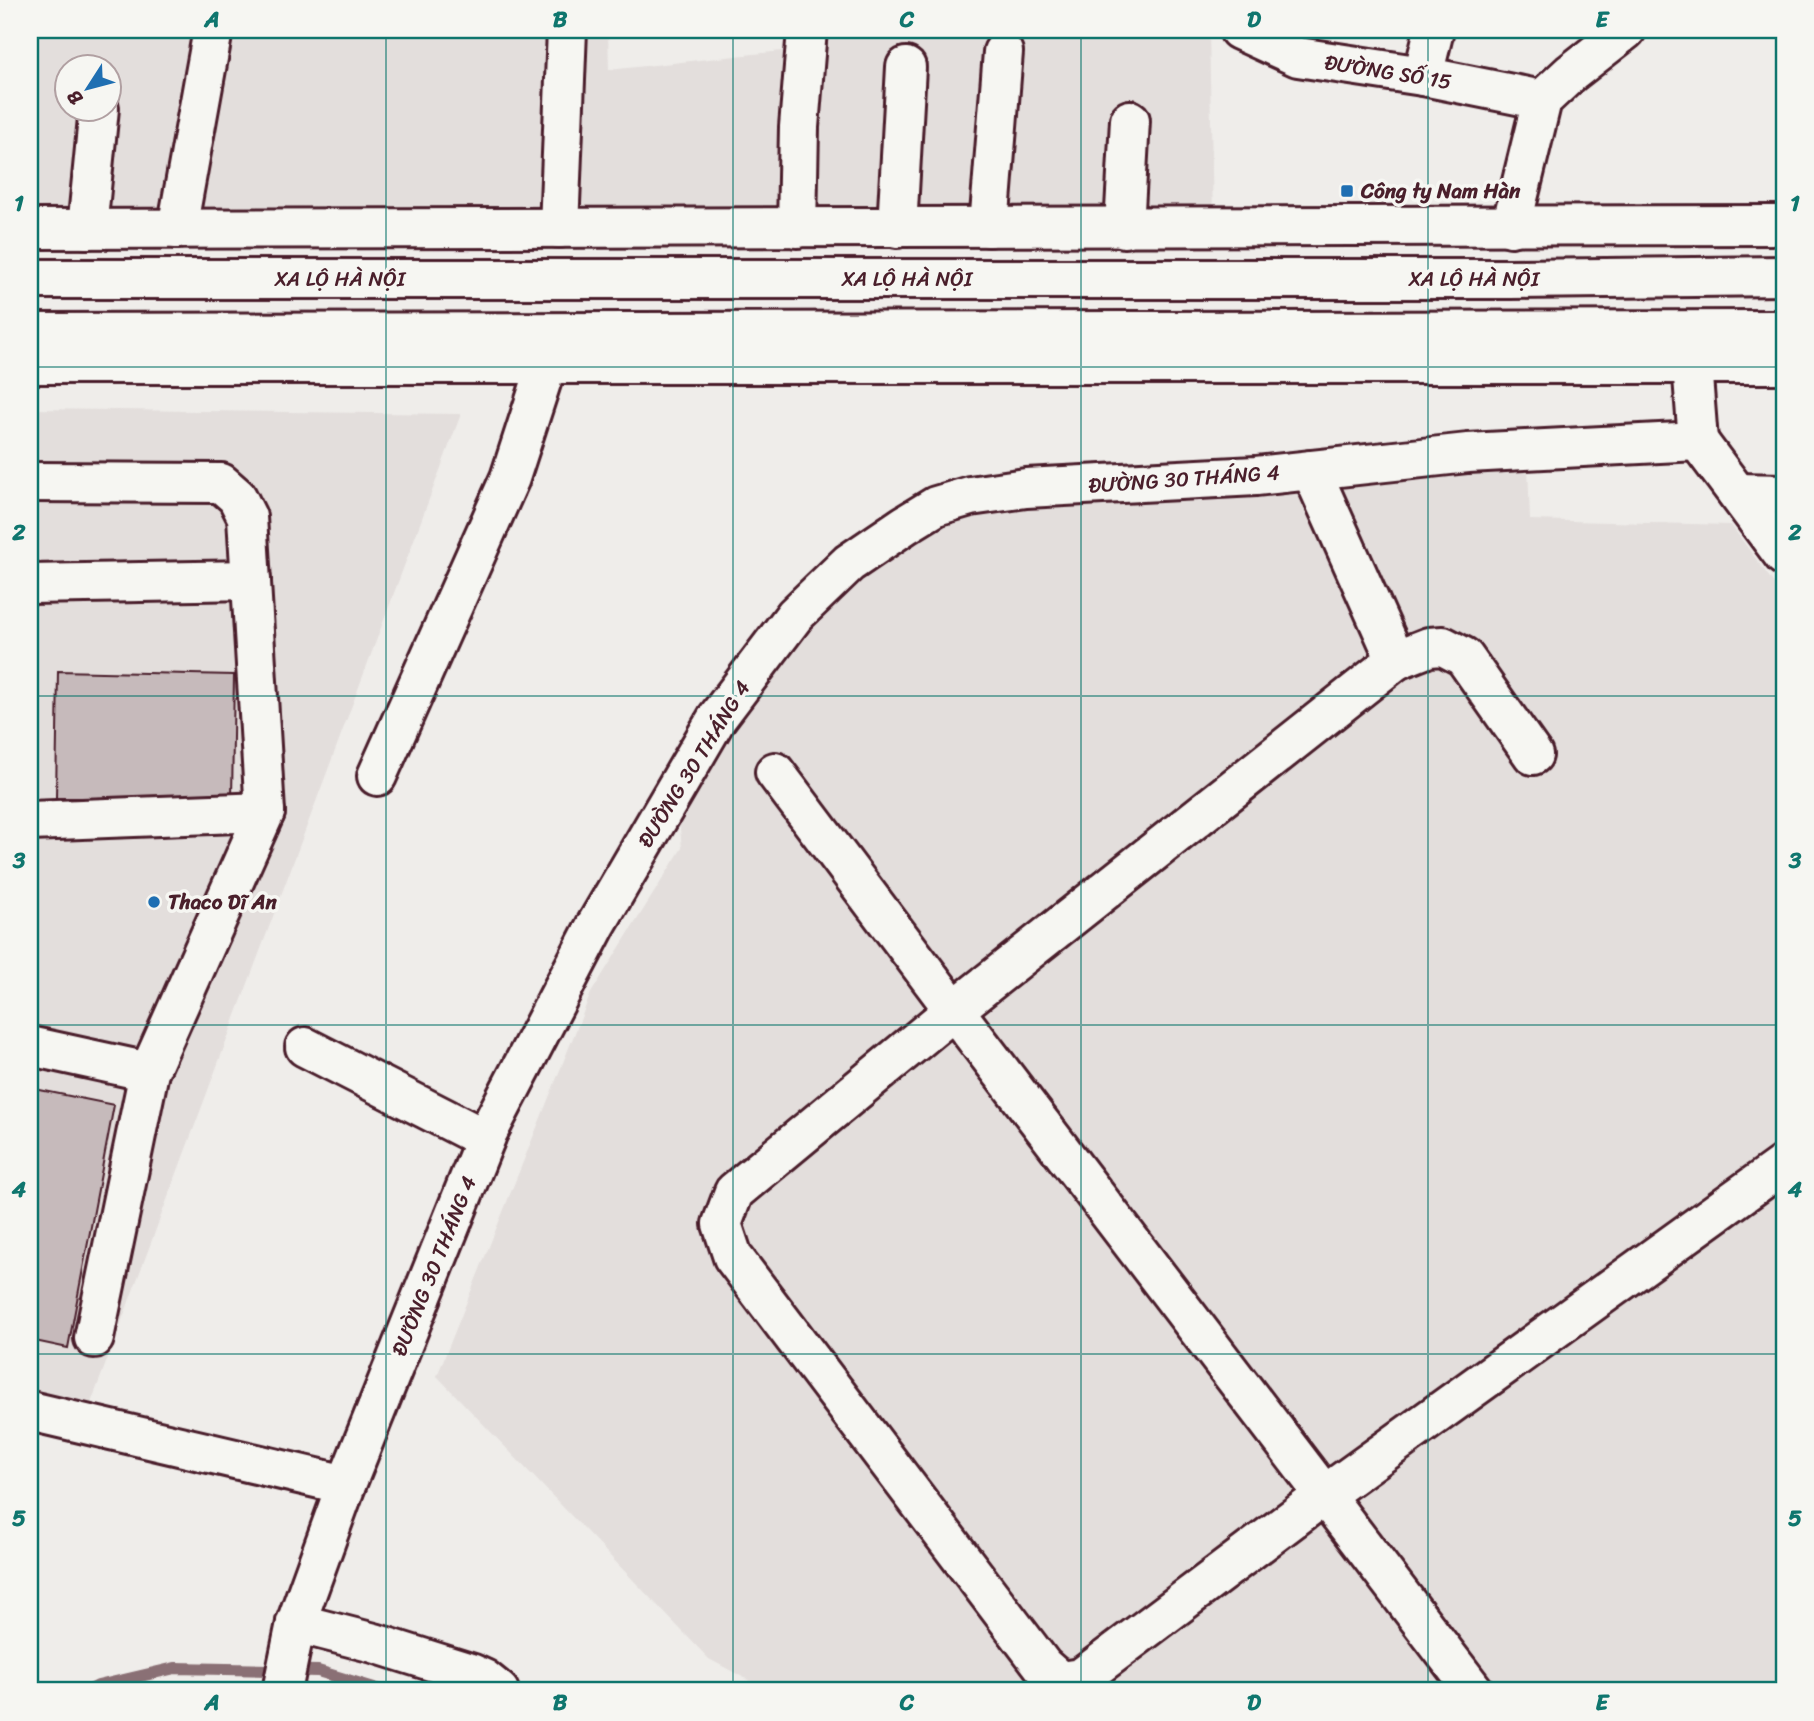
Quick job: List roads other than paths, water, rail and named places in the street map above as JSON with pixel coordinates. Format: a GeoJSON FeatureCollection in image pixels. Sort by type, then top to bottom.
{"type":"FeatureCollection","features":[{"type":"Feature","properties":{"kind":"main road"},"geometry":{"type":"LineString","coordinates":[[177,229],[213,30]]}},
{"type":"Feature","properties":{"kind":"main road"},"geometry":{"type":"LineString","coordinates":[[559,228],[567,30]]}},
{"type":"Feature","properties":{"kind":"main road"},"geometry":{"type":"LineString","coordinates":[[797,228],[799,127],[807,30]]}},
{"type":"Feature","properties":{"kind":"main road","name":"ĐƯỜNG SỐ 15"},"geometry":{"type":"LineString","coordinates":[[1239,30],[1298,57],[1423,76],[1542,100]]}},
{"type":"Feature","properties":{"kind":"main road"},"geometry":{"type":"LineString","coordinates":[[1423,76],[1434,30]]}},
{"type":"Feature","properties":{"kind":"main road"},"geometry":{"type":"LineString","coordinates":[[1509,279],[1511,227],[1542,100],[1626,30]]}},
{"type":"Feature","properties":{"kind":"main road"},"geometry":{"type":"LineString","coordinates":[[989,228],[1003,52]]}},
{"type":"Feature","properties":{"kind":"main road"},"geometry":{"type":"LineString","coordinates":[[897,228],[906,67]]}},
{"type":"Feature","properties":{"kind":"main road"},"geometry":{"type":"LineString","coordinates":[[1125,228],[1129,120]]}},
{"type":"Feature","properties":{"kind":"main road"},"geometry":{"type":"LineString","coordinates":[[87,229],[98,122]]}},
{"type":"Feature","properties":{"kind":"main road"},"geometry":{"type":"LineString","coordinates":[[30,229],[1784,225]]}},
{"type":"Feature","properties":{"kind":"main road"},"geometry":{"type":"LineString","coordinates":[[1277,279],[1280,227]]}},
{"type":"Feature","properties":{"kind":"main road"},"geometry":{"type":"LineString","coordinates":[[1343,228],[1343,279]]}},
{"type":"Feature","properties":{"kind":"main road","name":"XA LỘ HÀ NỘI"},"geometry":{"type":"LineString","coordinates":[[30,279],[1509,279],[1784,276]]}},
{"type":"Feature","properties":{"kind":"main road"},"geometry":{"type":"LineString","coordinates":[[30,364],[547,364],[1691,347],[1784,330]]}},
{"type":"Feature","properties":{"kind":"main road"},"geometry":{"type":"LineString","coordinates":[[30,333],[1691,347],[1784,364]]}},
{"type":"Feature","properties":{"kind":"main road"},"geometry":{"type":"LineString","coordinates":[[1691,347],[1698,441],[1784,556]]}},
{"type":"Feature","properties":{"kind":"main road"},"geometry":{"type":"LineString","coordinates":[[377,776],[510,478],[547,364]]}},
{"type":"Feature","properties":{"kind":"main road","name":"ĐƯỜNG 30 THÁNG 4"},"geometry":{"type":"LineString","coordinates":[[283,1690],[295,1631],[346,1485],[485,1139],[596,925],[718,718],[795,615],[849,563],[936,506],[970,496],[1026,488],[1256,476],[1468,453],[1698,441]]}},
{"type":"Feature","properties":{"kind":"main road"},"geometry":{"type":"LineString","coordinates":[[1311,470],[1396,660]]}},
{"type":"Feature","properties":{"kind":"main road"},"geometry":{"type":"LineString","coordinates":[[30,482],[221,483],[237,497],[247,517],[265,812],[149,1072],[94,1338]]}},
{"type":"Feature","properties":{"kind":"main road"},"geometry":{"type":"LineString","coordinates":[[1737,493],[1784,494]]}},
{"type":"Feature","properties":{"kind":"main road"},"geometry":{"type":"LineString","coordinates":[[30,584],[251,580]]}},
{"type":"Feature","properties":{"kind":"main road"},"geometry":{"type":"LineString","coordinates":[[1533,755],[1464,657],[1443,646],[1429,647],[1396,660],[954,1010],[734,1192],[722,1224],[733,1257],[1043,1666],[1060,1681],[1081,1678],[1323,1496],[1784,1164]]}},
{"type":"Feature","properties":{"kind":"main road"},"geometry":{"type":"LineString","coordinates":[[775,772],[1323,1496],[1475,1691]]}},
{"type":"Feature","properties":{"kind":"main road"},"geometry":{"type":"LineString","coordinates":[[30,821],[265,812]]}},
{"type":"Feature","properties":{"kind":"main road"},"geometry":{"type":"LineString","coordinates":[[30,1046],[149,1072]]}},
{"type":"Feature","properties":{"kind":"main road"},"geometry":{"type":"LineString","coordinates":[[305,1047],[485,1139]]}},
{"type":"Feature","properties":{"kind":"main road"},"geometry":{"type":"LineString","coordinates":[[30,1411],[346,1485]]}},
{"type":"Feature","properties":{"kind":"main road"},"geometry":{"type":"LineString","coordinates":[[295,1631],[374,1643],[473,1674],[499,1691]]}},
{"type":"Feature","properties":{"kind":"waterway"},"geometry":{"type":"LineString","coordinates":[[88,1691],[98,1686],[175,1668],[318,1671],[384,1691]]}},
{"type":"Feature","properties":{"kind":"place","name":"Công ty Nam Hàn"},"geometry":{"type":"Point","coordinates":[1347,191]}},
{"type":"Feature","properties":{"kind":"place","name":"Thaco Dĩ An"},"geometry":{"type":"Point","coordinates":[154,902]}}]}
